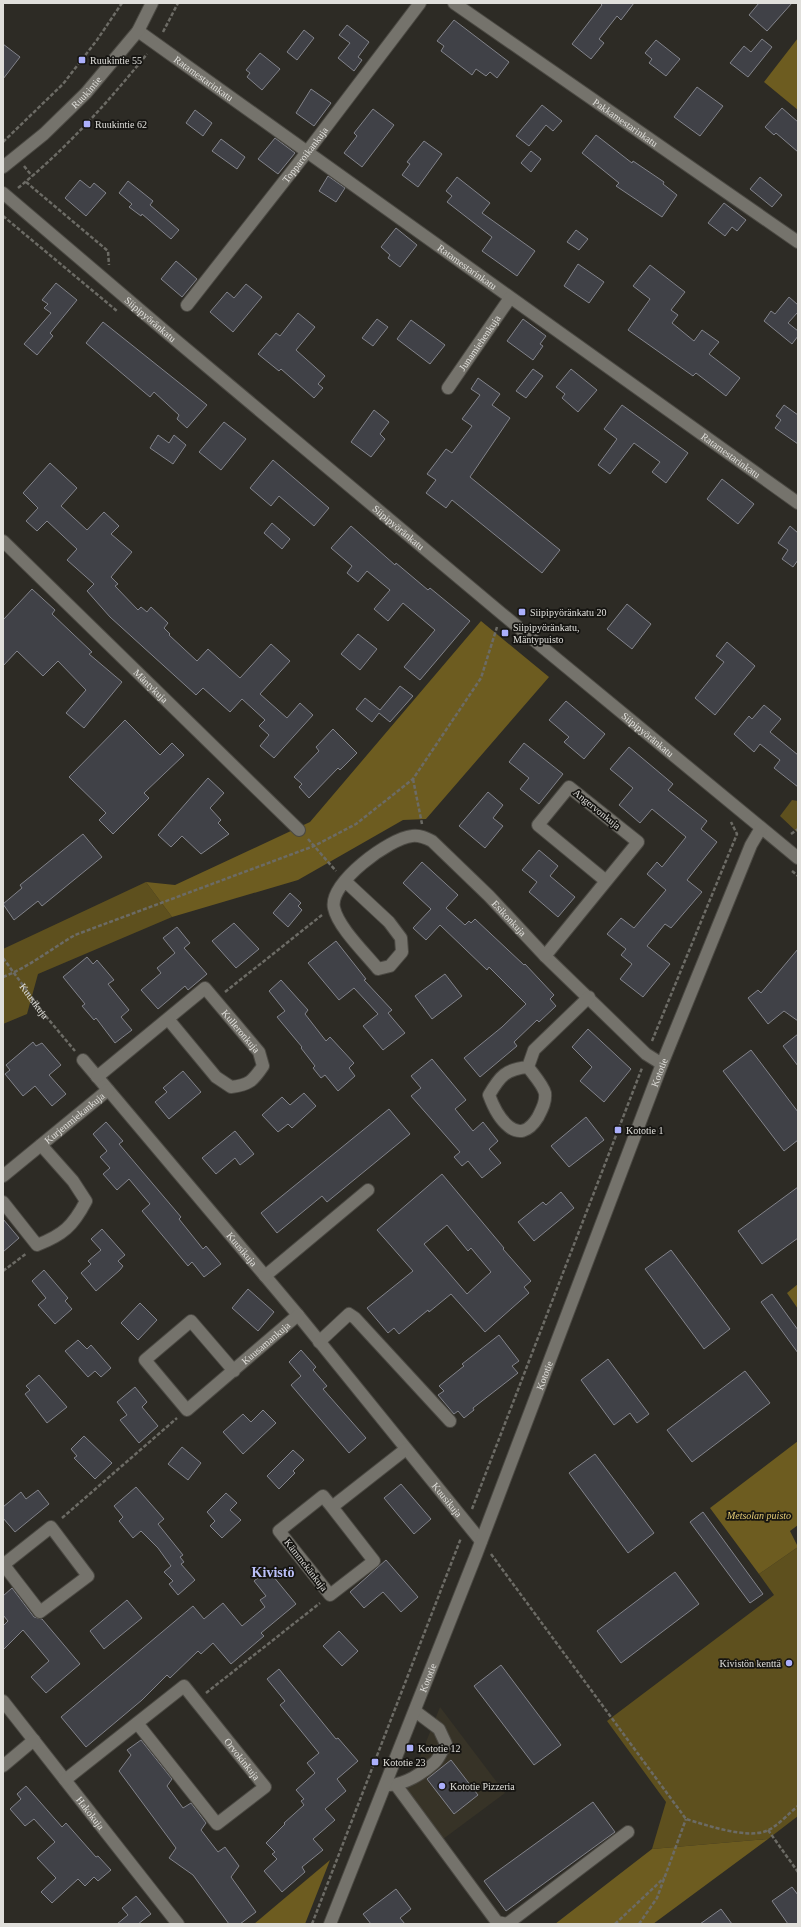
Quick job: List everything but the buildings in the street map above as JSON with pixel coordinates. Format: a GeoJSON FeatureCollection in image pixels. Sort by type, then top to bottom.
{"type":"FeatureCollection","features":[{"type":"Feature","properties":{"kind":"street","name":"Ruukintie"},"geometry":{"type":"LineString","coordinates":[[3,167],[44,134],[86,93],[138,31],[152,3]]}},
{"type":"Feature","properties":{"kind":"street","name":"Topparoikankuja"},"geometry":{"type":"LineString","coordinates":[[187,305],[307,152],[420,3]]}},
{"type":"Feature","properties":{"kind":"street","name":"Pakkamestarinkatu"},"geometry":{"type":"LineString","coordinates":[[454,3],[798,242]]}},
{"type":"Feature","properties":{"kind":"street","name":"Ratamestarinkatu"},"geometry":{"type":"LineString","coordinates":[[138,31],[798,503]]}},
{"type":"Feature","properties":{"kind":"street","name":"Siipipyöränkatu"},"geometry":{"type":"LineString","coordinates":[[6,195],[330,470],[798,858]]}},
{"type":"Feature","properties":{"kind":"street","name":"Junamiehenkuja"},"geometry":{"type":"LineString","coordinates":[[448,388],[510,298]]}},
{"type":"Feature","properties":{"kind":"street","name":"Mäntykuja"},"geometry":{"type":"LineString","coordinates":[[3,541],[299,830]]}},
{"type":"Feature","properties":{"kind":"street","name":"Angervonkuja"},"geometry":{"type":"LineString","coordinates":[[546,956],[638,842],[570,787],[538,825],[606,881]]}},
{"type":"Feature","properties":{"kind":"street","name":"Kototie"},"geometry":{"type":"LineString","coordinates":[[330,1924],[391,1785],[415,1711],[662,1064],[751,845],[761,828]]}},
{"type":"Feature","properties":{"kind":"street"},"geometry":{"type":"LineString","coordinates":[[345,881],[389,922],[401,938],[402,952],[390,966],[378,969],[338,920],[333,906],[338,889],[345,881],[367,860],[394,842],[412,836],[423,836]]}},
{"type":"Feature","properties":{"kind":"street","name":"Esikonkuja"},"geometry":{"type":"LineString","coordinates":[[423,836],[432,841],[483,890],[546,956],[590,997],[646,1054],[662,1064]]}},
{"type":"Feature","properties":{"kind":"street","name":"Kulleronkuja"},"geometry":{"type":"LineString","coordinates":[[97,1077],[205,988],[259,1052],[263,1066],[255,1078],[245,1085],[231,1087],[216,1077],[168,1019]]}},
{"type":"Feature","properties":{"kind":"street"},"geometry":{"type":"LineString","coordinates":[[528,1067],[534,1050],[590,997]]}},
{"type":"Feature","properties":{"kind":"street","name":"Kuusikuja"},"geometry":{"type":"LineString","coordinates":[[83,1060],[298,1315],[481,1541]]}},
{"type":"Feature","properties":{"kind":"street"},"geometry":{"type":"LineString","coordinates":[[528,1067],[545,1092],[544,1106],[527,1130],[517,1132],[509,1127],[499,1115],[489,1095],[504,1074],[515,1068],[528,1067]]}},
{"type":"Feature","properties":{"kind":"street","name":"Kurjenmiekankuja"},"geometry":{"type":"LineString","coordinates":[[3,1176],[108,1090]]}},
{"type":"Feature","properties":{"kind":"street","name":"Kurjenmiekankuja"},"geometry":{"type":"LineString","coordinates":[[37,1245],[57,1237],[76,1220],[86,1201],[73,1181],[42,1145]]}},
{"type":"Feature","properties":{"kind":"street"},"geometry":{"type":"LineString","coordinates":[[265,1276],[368,1190]]}},
{"type":"Feature","properties":{"kind":"street"},"geometry":{"type":"LineString","coordinates":[[3,1202],[37,1245]]}},
{"type":"Feature","properties":{"kind":"street"},"geometry":{"type":"LineString","coordinates":[[319,1342],[349,1314],[356,1318],[450,1421]]}},
{"type":"Feature","properties":{"kind":"street","name":"Kuusamankuja"},"geometry":{"type":"LineString","coordinates":[[234,1370],[192,1321],[145,1360],[187,1410],[234,1370],[298,1315]]}},
{"type":"Feature","properties":{"kind":"street"},"geometry":{"type":"LineString","coordinates":[[332,1508],[406,1449]]}},
{"type":"Feature","properties":{"kind":"street","name":"Kämmekänkuja"},"geometry":{"type":"LineString","coordinates":[[323,1496],[332,1508],[374,1561],[330,1595],[279,1531],[323,1496]]}},
{"type":"Feature","properties":{"kind":"street"},"geometry":{"type":"LineString","coordinates":[[51,1528],[88,1576],[40,1612],[3,1565],[51,1528]]}},
{"type":"Feature","properties":{"kind":"street","name":"Orvokinkuja"},"geometry":{"type":"LineString","coordinates":[[65,1780],[137,1723],[184,1686],[265,1787],[218,1824],[137,1723]]}},
{"type":"Feature","properties":{"kind":"street","name":"Hakokuja"},"geometry":{"type":"LineString","coordinates":[[3,1701],[178,1924]]}},
{"type":"Feature","properties":{"kind":"street"},"geometry":{"type":"LineString","coordinates":[[415,1711],[439,1729],[446,1744],[435,1763],[416,1776],[391,1785],[497,1922],[506,1924],[628,1832]]}},
{"type":"Feature","properties":{"kind":"street"},"geometry":{"type":"LineString","coordinates":[[3,1766],[34,1740]]}},
{"type":"Feature","properties":{"kind":"path"},"geometry":{"type":"LineString","coordinates":[[3,142],[63,84],[97,40],[122,3]]}},
{"type":"Feature","properties":{"kind":"path"},"geometry":{"type":"LineString","coordinates":[[6,195],[71,141],[116,93],[155,44],[178,3]]}},
{"type":"Feature","properties":{"kind":"path"},"geometry":{"type":"LineString","coordinates":[[3,216],[119,312]]}},
{"type":"Feature","properties":{"kind":"path"},"geometry":{"type":"LineString","coordinates":[[491,621],[501,630]]}},
{"type":"Feature","properties":{"kind":"path"},"geometry":{"type":"LineString","coordinates":[[413,779],[423,836]]}},
{"type":"Feature","properties":{"kind":"path"},"geometry":{"type":"LineString","coordinates":[[312,1924],[646,1054],[737,834],[730,821]]}},
{"type":"Feature","properties":{"kind":"path"},"geometry":{"type":"LineString","coordinates":[[789,836],[798,829]]}},
{"type":"Feature","properties":{"kind":"path"},"geometry":{"type":"LineString","coordinates":[[299,830],[345,881]]}},
{"type":"Feature","properties":{"kind":"path"},"geometry":{"type":"LineString","coordinates":[[215,1000],[333,906]]}},
{"type":"Feature","properties":{"kind":"path","name":"Kuusikuja"},"geometry":{"type":"LineString","coordinates":[[3,958],[44,1014],[83,1060]]}},
{"type":"Feature","properties":{"kind":"path"},"geometry":{"type":"LineString","coordinates":[[3,1271],[37,1245]]}},
{"type":"Feature","properties":{"kind":"path"},"geometry":{"type":"LineString","coordinates":[[51,1528],[187,1410]]}},
{"type":"Feature","properties":{"kind":"path"},"geometry":{"type":"LineString","coordinates":[[481,1541],[686,1818],[719,1829],[743,1832],[765,1832],[798,1806]]}},
{"type":"Feature","properties":{"kind":"path"},"geometry":{"type":"LineString","coordinates":[[197,1701],[330,1595]]}},
{"type":"Feature","properties":{"kind":"path"},"geometry":{"type":"LineString","coordinates":[[639,1924],[657,1898],[686,1818]]}},
{"type":"Feature","properties":{"kind":"path"},"geometry":{"type":"LineString","coordinates":[[768,1830],[798,1872]]}},
{"type":"Feature","properties":{"kind":"path"},"geometry":{"type":"LineString","coordinates":[[615,1924],[664,1878]]}},
{"type":"Feature","properties":{"kind":"shaded area"},"geometry":{"type":"Polygon","coordinates":[[[792,800],[798,801],[798,833],[780,816],[792,800]]]}},
{"type":"Feature","properties":{"kind":"shaded area"},"geometry":{"type":"Polygon","coordinates":[[[146,882],[172,917],[38,974],[27,1014],[3,1024],[3,949],[146,882]]]}},
{"type":"Feature","properties":{"kind":"shaded area"},"geometry":{"type":"Polygon","coordinates":[[[798,1547],[798,1816],[768,1839],[652,1849],[666,1802],[607,1721],[774,1595],[759,1574],[798,1547]]]}},
{"type":"Feature","properties":{"kind":"shaded area"},"geometry":{"type":"Polygon","coordinates":[[[440,1707],[505,1793],[435,1845],[402,1802],[440,1707]]]}},
{"type":"Feature","properties":{"kind":"green space"},"geometry":{"type":"Polygon","coordinates":[[[798,38],[798,110],[764,82],[798,38]]]}},
{"type":"Feature","properties":{"kind":"green space"},"geometry":{"type":"Polygon","coordinates":[[[481,621],[549,677],[426,819],[403,820],[298,880],[172,917],[146,882],[175,885],[310,822],[481,621]]]}},
{"type":"Feature","properties":{"kind":"green space"},"geometry":{"type":"Polygon","coordinates":[[[798,1284],[798,1309],[787,1293],[798,1284]]]}},
{"type":"Feature","properties":{"kind":"green space","name":"Metsolan puisto"},"geometry":{"type":"Polygon","coordinates":[[[798,1441],[798,1525],[790,1531],[798,1547],[759,1574],[710,1508],[798,1441]]]}},
{"type":"Feature","properties":{"kind":"green space"},"geometry":{"type":"Polygon","coordinates":[[[768,1839],[653,1924],[555,1924],[652,1849],[768,1839]]]}},
{"type":"Feature","properties":{"kind":"green space"},"geometry":{"type":"Polygon","coordinates":[[[330,1860],[305,1924],[254,1924],[330,1860]]]}},
{"type":"Feature","properties":{"kind":"place","name":"Ruukintie 55"},"geometry":{"type":"Point","coordinates":[82,60]}},
{"type":"Feature","properties":{"kind":"place","name":"Ruukintie 62"},"geometry":{"type":"Point","coordinates":[87,124]}},
{"type":"Feature","properties":{"kind":"place","name":"Siipipyöränkatu 20"},"geometry":{"type":"Point","coordinates":[522,612]}},
{"type":"Feature","properties":{"kind":"place","name":"Siipipyöränkatu, Mäntypuisto"},"geometry":{"type":"Point","coordinates":[505,633]}},
{"type":"Feature","properties":{"kind":"place","name":"Kototie 1"},"geometry":{"type":"Point","coordinates":[618,1130]}},
{"type":"Feature","properties":{"kind":"place","name":"Kivistön kenttä"},"geometry":{"type":"Point","coordinates":[789,1663]}},
{"type":"Feature","properties":{"kind":"place","name":"Kototie 12"},"geometry":{"type":"Point","coordinates":[410,1748]}},
{"type":"Feature","properties":{"kind":"place","name":"Kototie 23"},"geometry":{"type":"Point","coordinates":[375,1762]}},
{"type":"Feature","properties":{"kind":"place","name":"Kototie Pizzeria"},"geometry":{"type":"Point","coordinates":[442,1786]}},
{"type":"Feature","properties":{"kind":"district","name":"Kivistö"},"geometry":{"type":"Point","coordinates":[273,1572]}}]}
